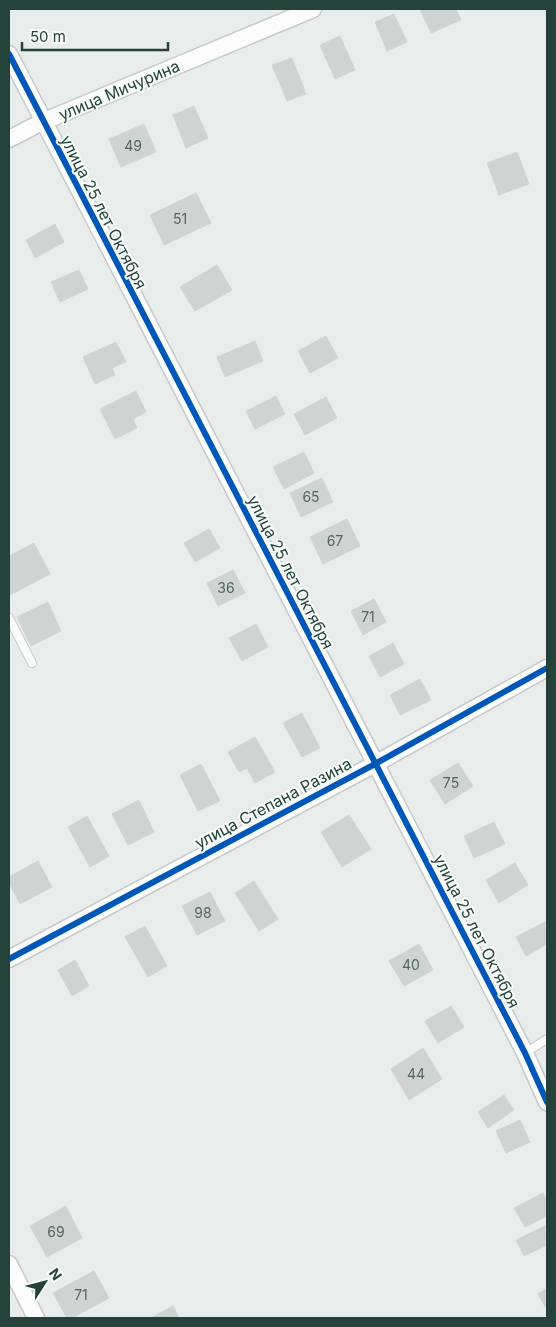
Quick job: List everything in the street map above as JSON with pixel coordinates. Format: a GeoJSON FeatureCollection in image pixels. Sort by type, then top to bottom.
{"type":"FeatureCollection","features":[{"type":"Feature","properties":{"kind":"street","name":"улица Мичурина"},"geometry":{"type":"LineString","coordinates":[[9,139],[42,122],[313,9]]}},
{"type":"Feature","properties":{"kind":"street","name":"улица 25 лет Октября"},"geometry":{"type":"LineString","coordinates":[[9,54],[42,122],[525,1053],[547,1102]]}},
{"type":"Feature","properties":{"kind":"street","name":"улица Степана Разина"},"geometry":{"type":"LineString","coordinates":[[9,959],[375,764],[547,668]]}},
{"type":"Feature","properties":{"kind":"street"},"geometry":{"type":"LineString","coordinates":[[9,1264],[36,1318]]}},
{"type":"Feature","properties":{"kind":"lane"},"geometry":{"type":"LineString","coordinates":[[9,618],[32,663]]}},
{"type":"Feature","properties":{"kind":"lane"},"geometry":{"type":"LineString","coordinates":[[525,1053],[547,1039]]}},
{"type":"Feature","properties":{"kind":"building"},"geometry":{"type":"Polygon","coordinates":[[[420,9],[456,9],[461,20],[431,33],[420,9]]]}},
{"type":"Feature","properties":{"kind":"building"},"geometry":{"type":"Polygon","coordinates":[[[394,14],[407,42],[387,51],[375,22],[394,14]]]}},
{"type":"Feature","properties":{"kind":"building"},"geometry":{"type":"Polygon","coordinates":[[[340,36],[355,70],[335,79],[320,45],[340,36]]]}},
{"type":"Feature","properties":{"kind":"building"},"geometry":{"type":"Polygon","coordinates":[[[292,58],[306,94],[287,101],[272,65],[292,58]]]}},
{"type":"Feature","properties":{"kind":"building"},"geometry":{"type":"Polygon","coordinates":[[[194,106],[208,138],[186,148],[173,115],[194,106]]]}},
{"type":"Feature","properties":{"kind":"building"},"geometry":{"type":"Polygon","coordinates":[[[144,124],[156,152],[121,167],[109,139],[144,124]]]}},
{"type":"Feature","properties":{"kind":"building"},"geometry":{"type":"Polygon","coordinates":[[[517,152],[529,184],[499,195],[487,163],[517,152]]]}},
{"type":"Feature","properties":{"kind":"building"},"geometry":{"type":"Polygon","coordinates":[[[196,193],[211,223],[164,245],[150,215],[196,193]]]}},
{"type":"Feature","properties":{"kind":"building"},"geometry":{"type":"Polygon","coordinates":[[[55,224],[64,242],[35,258],[26,240],[55,224]]]}},
{"type":"Feature","properties":{"kind":"building"},"geometry":{"type":"Polygon","coordinates":[[[217,265],[232,290],[195,311],[180,287],[217,265]]]}},
{"type":"Feature","properties":{"kind":"building"},"geometry":{"type":"Polygon","coordinates":[[[79,270],[88,289],[60,302],[51,282],[79,270]]]}},
{"type":"Feature","properties":{"kind":"building"},"geometry":{"type":"Polygon","coordinates":[[[326,336],[338,358],[310,373],[298,351],[326,336]]]}},
{"type":"Feature","properties":{"kind":"building"},"geometry":{"type":"Polygon","coordinates":[[[255,341],[263,361],[225,377],[217,357],[255,341]]]}},
{"type":"Feature","properties":{"kind":"building"},"geometry":{"type":"Polygon","coordinates":[[[116,342],[126,362],[112,368],[115,375],[95,384],[83,357],[116,342]]]}},
{"type":"Feature","properties":{"kind":"building"},"geometry":{"type":"Polygon","coordinates":[[[136,391],[146,412],[133,419],[137,428],[115,439],[100,409],[136,391]]]}},
{"type":"Feature","properties":{"kind":"building"},"geometry":{"type":"Polygon","coordinates":[[[276,396],[285,414],[255,429],[246,411],[276,396]]]}},
{"type":"Feature","properties":{"kind":"building"},"geometry":{"type":"Polygon","coordinates":[[[326,397],[337,418],[305,435],[294,414],[326,397]]]}},
{"type":"Feature","properties":{"kind":"building"},"geometry":{"type":"Polygon","coordinates":[[[304,452],[314,473],[284,489],[273,467],[304,452]]]}},
{"type":"Feature","properties":{"kind":"building"},"geometry":{"type":"Polygon","coordinates":[[[322,478],[333,502],[301,517],[290,493],[322,478]]]}},
{"type":"Feature","properties":{"kind":"building"},"geometry":{"type":"Polygon","coordinates":[[[347,519],[360,546],[323,564],[310,537],[347,519]]]}},
{"type":"Feature","properties":{"kind":"building"},"geometry":{"type":"Polygon","coordinates":[[[209,529],[220,548],[195,562],[184,543],[209,529]]]}},
{"type":"Feature","properties":{"kind":"building"},"geometry":{"type":"Polygon","coordinates":[[[34,543],[50,574],[10,595],[9,556],[34,543]]]}},
{"type":"Feature","properties":{"kind":"building"},"geometry":{"type":"Polygon","coordinates":[[[233,570],[245,593],[218,606],[207,583],[233,570]]]}},
{"type":"Feature","properties":{"kind":"building"},"geometry":{"type":"Polygon","coordinates":[[[374,599],[386,622],[363,635],[351,611],[374,599]]]}},
{"type":"Feature","properties":{"kind":"building"},"geometry":{"type":"Polygon","coordinates":[[[48,602],[61,631],[31,646],[17,617],[48,602]]]}},
{"type":"Feature","properties":{"kind":"building"},"geometry":{"type":"Polygon","coordinates":[[[256,624],[268,647],[242,661],[229,638],[256,624]]]}},
{"type":"Feature","properties":{"kind":"building"},"geometry":{"type":"Polygon","coordinates":[[[393,643],[404,664],[380,677],[369,656],[393,643]]]}},
{"type":"Feature","properties":{"kind":"building"},"geometry":{"type":"Polygon","coordinates":[[[420,679],[431,700],[400,715],[390,695],[420,679]]]}},
{"type":"Feature","properties":{"kind":"building"},"geometry":{"type":"Polygon","coordinates":[[[302,713],[320,748],[302,757],[283,723],[302,713]]]}},
{"type":"Feature","properties":{"kind":"building"},"geometry":{"type":"Polygon","coordinates":[[[255,737],[275,772],[255,783],[247,768],[239,772],[228,752],[255,737]]]}},
{"type":"Feature","properties":{"kind":"building"},"geometry":{"type":"Polygon","coordinates":[[[458,763],[473,786],[445,804],[430,780],[458,763]]]}},
{"type":"Feature","properties":{"kind":"building"},"geometry":{"type":"Polygon","coordinates":[[[201,764],[220,801],[198,811],[180,775],[201,764]]]}},
{"type":"Feature","properties":{"kind":"building"},"geometry":{"type":"Polygon","coordinates":[[[139,800],[154,832],[128,845],[112,814],[139,800]]]}},
{"type":"Feature","properties":{"kind":"building"},"geometry":{"type":"Polygon","coordinates":[[[349,815],[371,849],[342,867],[321,832],[349,815]]]}},
{"type":"Feature","properties":{"kind":"building"},"geometry":{"type":"Polygon","coordinates":[[[87,816],[109,856],[90,867],[68,827],[87,816]]]}},
{"type":"Feature","properties":{"kind":"building"},"geometry":{"type":"Polygon","coordinates":[[[494,822],[505,844],[474,858],[464,836],[494,822]]]}},
{"type":"Feature","properties":{"kind":"building"},"geometry":{"type":"Polygon","coordinates":[[[38,861],[52,887],[20,904],[9,883],[9,877],[38,861]]]}},
{"type":"Feature","properties":{"kind":"building"},"geometry":{"type":"Polygon","coordinates":[[[515,863],[528,885],[499,903],[486,880],[515,863]]]}},
{"type":"Feature","properties":{"kind":"building"},"geometry":{"type":"Polygon","coordinates":[[[254,881],[278,919],[259,931],[235,893],[254,881]]]}},
{"type":"Feature","properties":{"kind":"building"},"geometry":{"type":"Polygon","coordinates":[[[210,892],[225,921],[197,935],[182,906],[210,892]]]}},
{"type":"Feature","properties":{"kind":"building"},"geometry":{"type":"Polygon","coordinates":[[[547,921],[547,944],[526,956],[516,937],[547,921]]]}},
{"type":"Feature","properties":{"kind":"building"},"geometry":{"type":"Polygon","coordinates":[[[145,926],[167,966],[148,977],[125,937],[145,926]]]}},
{"type":"Feature","properties":{"kind":"building"},"geometry":{"type":"Polygon","coordinates":[[[419,944],[433,970],[404,986],[389,961],[419,944]]]}},
{"type":"Feature","properties":{"kind":"building"},"geometry":{"type":"Polygon","coordinates":[[[75,960],[89,986],[72,996],[58,970],[75,960]]]}},
{"type":"Feature","properties":{"kind":"building"},"geometry":{"type":"Polygon","coordinates":[[[451,1006],[464,1027],[438,1043],[425,1021],[451,1006]]]}},
{"type":"Feature","properties":{"kind":"building"},"geometry":{"type":"Polygon","coordinates":[[[423,1048],[442,1079],[409,1100],[391,1069],[423,1048]]]}},
{"type":"Feature","properties":{"kind":"building"},"geometry":{"type":"Polygon","coordinates":[[[504,1095],[514,1110],[488,1128],[478,1112],[504,1095]]]}},
{"type":"Feature","properties":{"kind":"building"},"geometry":{"type":"Polygon","coordinates":[[[520,1120],[530,1142],[506,1153],[496,1131],[520,1120]]]}},
{"type":"Feature","properties":{"kind":"building"},"geometry":{"type":"Polygon","coordinates":[[[543,1193],[547,1200],[547,1216],[525,1227],[514,1208],[543,1193]]]}},
{"type":"Feature","properties":{"kind":"building"},"geometry":{"type":"Polygon","coordinates":[[[66,1206],[82,1238],[47,1257],[30,1226],[66,1206]]]}},
{"type":"Feature","properties":{"kind":"building"},"geometry":{"type":"Polygon","coordinates":[[[547,1225],[547,1245],[524,1256],[516,1240],[547,1225]]]}},
{"type":"Feature","properties":{"kind":"building"},"geometry":{"type":"Polygon","coordinates":[[[94,1271],[109,1298],[72,1318],[67,1318],[53,1293],[94,1271]]]}},
{"type":"Feature","properties":{"kind":"building"},"geometry":{"type":"Polygon","coordinates":[[[547,1288],[547,1310],[538,1294],[547,1288]]]}},
{"type":"Feature","properties":{"kind":"building"},"geometry":{"type":"Polygon","coordinates":[[[173,1306],[179,1318],[151,1318],[173,1306]]]}},
{"type":"Feature","properties":{"kind":"cycle path"},"geometry":{"type":"LineString","coordinates":[[9,54],[525,1053],[547,1102]]}},
{"type":"Feature","properties":{"kind":"cycle path"},"geometry":{"type":"LineString","coordinates":[[9,959],[375,764],[547,668]]}}]}
